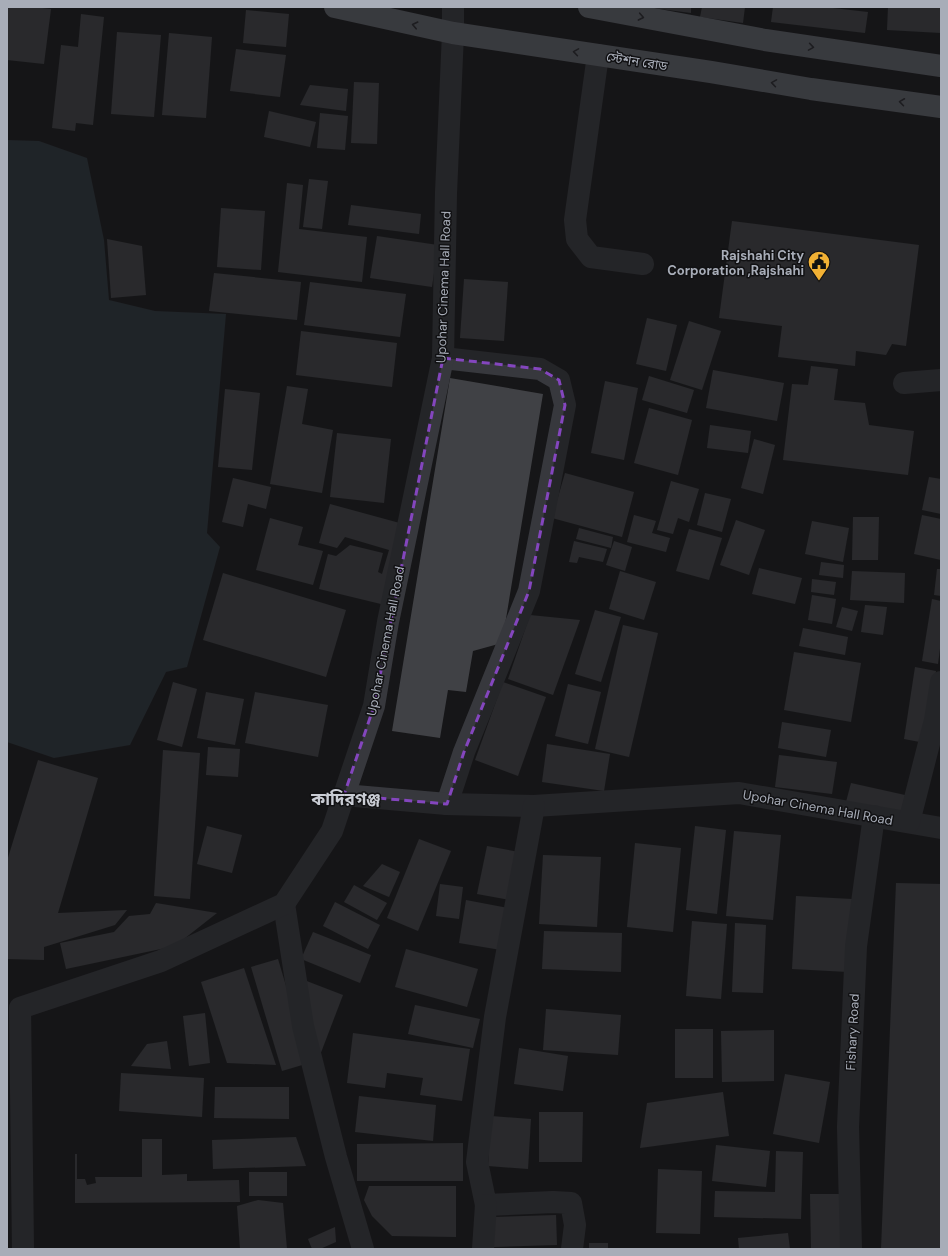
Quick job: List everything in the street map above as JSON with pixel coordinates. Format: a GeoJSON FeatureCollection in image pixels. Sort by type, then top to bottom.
{"type":"FeatureCollection","features":[{"type":"Feature","properties":{"kind":"highway","name":"স্টেশন রোড"},"geometry":{"type":"LineString","coordinates":[[335,7],[453,33],[811,89],[941,107]]}},
{"type":"Feature","properties":{"kind":"highway"},"geometry":{"type":"LineString","coordinates":[[589,7],[765,40],[941,66]]}},
{"type":"Feature","properties":{"kind":"street","name":"Upohar Cinema Hall Road"},"geometry":{"type":"LineString","coordinates":[[453,7],[446,193],[443,358],[388,622],[374,706],[344,795],[447,804],[534,806],[738,793],[941,828]]}},
{"type":"Feature","properties":{"kind":"street"},"geometry":{"type":"LineString","coordinates":[[598,55],[575,220],[577,239],[591,257],[643,264]]}},
{"type":"Feature","properties":{"kind":"street"},"geometry":{"type":"LineString","coordinates":[[443,358],[540,369],[559,380],[565,405],[529,591],[464,752],[447,804]]}},
{"type":"Feature","properties":{"kind":"street"},"geometry":{"type":"LineString","coordinates":[[904,383],[941,380]]}},
{"type":"Feature","properties":{"kind":"street"},"geometry":{"type":"LineString","coordinates":[[909,822],[935,720],[941,682]]}},
{"type":"Feature","properties":{"kind":"street"},"geometry":{"type":"LineString","coordinates":[[23,1249],[13,1004],[161,961],[284,904],[332,832],[344,795]]}},
{"type":"Feature","properties":{"kind":"street"},"geometry":{"type":"LineString","coordinates":[[483,1249],[486,1205],[477,1162],[495,1017],[534,806]]}},
{"type":"Feature","properties":{"kind":"street","name":"Fishary Road"},"geometry":{"type":"LineString","coordinates":[[851,1249],[848,1127],[856,946],[874,816]]}},
{"type":"Feature","properties":{"kind":"street"},"geometry":{"type":"LineString","coordinates":[[284,904],[303,1026],[336,1157],[363,1249]]}},
{"type":"Feature","properties":{"kind":"street"},"geometry":{"type":"LineString","coordinates":[[486,1205],[553,1202],[571,1204],[575,1225],[572,1249]]}},
{"type":"Feature","properties":{"kind":"highlighted area"},"geometry":{"type":"Polygon","coordinates":[[[443,358],[540,369],[559,380],[565,405],[529,591],[464,752],[447,804],[344,795],[374,706],[443,358]]]}},
{"type":"Feature","properties":{"kind":"shaded area"},"geometry":{"type":"Polygon","coordinates":[[[7,140],[39,141],[87,158],[104,240],[109,300],[155,311],[226,314],[207,533],[220,547],[187,667],[166,672],[130,745],[54,758],[7,742],[7,140]]]}},
{"type":"Feature","properties":{"kind":"building"},"geometry":{"type":"Polygon","coordinates":[[[7,7],[34,7],[51,9],[44,64],[7,60],[7,7]]]}},
{"type":"Feature","properties":{"kind":"building"},"geometry":{"type":"Polygon","coordinates":[[[691,7],[691,13],[652,8],[691,7]]]}},
{"type":"Feature","properties":{"kind":"building"},"geometry":{"type":"Polygon","coordinates":[[[702,7],[745,7],[743,23],[700,17],[702,7]]]}},
{"type":"Feature","properties":{"kind":"building"},"geometry":{"type":"Polygon","coordinates":[[[773,7],[824,7],[868,12],[865,33],[771,22],[773,7]]]}},
{"type":"Feature","properties":{"kind":"building"},"geometry":{"type":"Polygon","coordinates":[[[888,7],[941,7],[941,33],[887,30],[888,7]]]}},
{"type":"Feature","properties":{"kind":"building"},"geometry":{"type":"Polygon","coordinates":[[[246,10],[289,14],[286,47],[243,43],[246,10]]]}},
{"type":"Feature","properties":{"kind":"building"},"geometry":{"type":"Polygon","coordinates":[[[81,14],[104,17],[93,125],[76,123],[75,131],[52,128],[61,45],[78,47],[81,14]]]}},
{"type":"Feature","properties":{"kind":"building"},"geometry":{"type":"Polygon","coordinates":[[[117,32],[161,35],[154,117],[111,114],[117,32]]]}},
{"type":"Feature","properties":{"kind":"building"},"geometry":{"type":"Polygon","coordinates":[[[169,33],[212,37],[206,118],[162,115],[169,33]]]}},
{"type":"Feature","properties":{"kind":"building"},"geometry":{"type":"Polygon","coordinates":[[[236,49],[286,55],[280,97],[230,91],[236,49]]]}},
{"type":"Feature","properties":{"kind":"building"},"geometry":{"type":"Polygon","coordinates":[[[354,82],[379,83],[377,144],[351,143],[354,82]]]}},
{"type":"Feature","properties":{"kind":"building"},"geometry":{"type":"Polygon","coordinates":[[[310,85],[348,89],[346,111],[300,105],[310,85]]]}},
{"type":"Feature","properties":{"kind":"building"},"geometry":{"type":"Polygon","coordinates":[[[269,111],[316,122],[310,147],[264,137],[269,111]]]}},
{"type":"Feature","properties":{"kind":"building"},"geometry":{"type":"Polygon","coordinates":[[[320,113],[348,116],[345,150],[317,148],[320,113]]]}},
{"type":"Feature","properties":{"kind":"building"},"geometry":{"type":"Polygon","coordinates":[[[309,179],[328,181],[322,229],[303,227],[309,179]]]}},
{"type":"Feature","properties":{"kind":"building"},"geometry":{"type":"Polygon","coordinates":[[[287,183],[303,185],[299,229],[367,237],[362,282],[278,272],[287,183]]]}},
{"type":"Feature","properties":{"kind":"building"},"geometry":{"type":"Polygon","coordinates":[[[351,205],[421,214],[419,234],[348,225],[351,205]]]}},
{"type":"Feature","properties":{"kind":"building"},"geometry":{"type":"Polygon","coordinates":[[[221,208],[265,211],[261,270],[217,267],[221,208]]]}},
{"type":"Feature","properties":{"kind":"building","name":"Rajshahi City Corporation ,Rajshahi"},"geometry":{"type":"Polygon","coordinates":[[[732,221],[919,245],[906,346],[892,344],[886,355],[856,351],[855,366],[778,357],[782,326],[719,318],[732,221]]]}},
{"type":"Feature","properties":{"kind":"building"},"geometry":{"type":"Polygon","coordinates":[[[377,236],[438,245],[432,287],[370,278],[377,236]]]}},
{"type":"Feature","properties":{"kind":"building"},"geometry":{"type":"Polygon","coordinates":[[[107,239],[142,246],[146,295],[111,298],[107,239]]]}},
{"type":"Feature","properties":{"kind":"building"},"geometry":{"type":"Polygon","coordinates":[[[214,273],[301,282],[297,320],[209,311],[214,273]]]}},
{"type":"Feature","properties":{"kind":"building"},"geometry":{"type":"Polygon","coordinates":[[[464,279],[508,282],[504,341],[460,338],[464,279]]]}},
{"type":"Feature","properties":{"kind":"building"},"geometry":{"type":"Polygon","coordinates":[[[310,282],[406,294],[400,337],[304,325],[310,282]]]}},
{"type":"Feature","properties":{"kind":"building"},"geometry":{"type":"Polygon","coordinates":[[[647,318],[677,325],[666,371],[636,364],[647,318]]]}},
{"type":"Feature","properties":{"kind":"building"},"geometry":{"type":"Polygon","coordinates":[[[689,321],[721,331],[702,390],[670,380],[689,321]]]}},
{"type":"Feature","properties":{"kind":"building"},"geometry":{"type":"Polygon","coordinates":[[[301,331],[397,343],[392,387],[296,375],[301,331]]]}},
{"type":"Feature","properties":{"kind":"building"},"geometry":{"type":"Polygon","coordinates":[[[811,366],[838,369],[834,400],[865,403],[869,425],[914,431],[908,475],[783,460],[792,384],[808,385],[811,366]]]}},
{"type":"Feature","properties":{"kind":"building"},"geometry":{"type":"Polygon","coordinates":[[[713,370],[784,383],[777,421],[706,408],[713,370]]]}},
{"type":"Feature","properties":{"kind":"building"},"geometry":{"type":"Polygon","coordinates":[[[649,376],[694,390],[687,413],[642,400],[649,376]]]}},
{"type":"Feature","properties":{"kind":"building"},"geometry":{"type":"Polygon","coordinates":[[[450,378],[543,394],[502,643],[473,651],[466,692],[448,690],[440,738],[392,731],[450,378]]]}},
{"type":"Feature","properties":{"kind":"building"},"geometry":{"type":"Polygon","coordinates":[[[605,381],[638,388],[624,460],[591,453],[605,381]]]}},
{"type":"Feature","properties":{"kind":"building"},"geometry":{"type":"Polygon","coordinates":[[[287,386],[308,389],[302,424],[333,430],[322,493],[270,484],[287,386]]]}},
{"type":"Feature","properties":{"kind":"building"},"geometry":{"type":"Polygon","coordinates":[[[225,389],[260,393],[252,470],[218,467],[225,389]]]}},
{"type":"Feature","properties":{"kind":"building"},"geometry":{"type":"Polygon","coordinates":[[[649,408],[692,420],[678,475],[634,463],[649,408]]]}},
{"type":"Feature","properties":{"kind":"building"},"geometry":{"type":"Polygon","coordinates":[[[710,425],[751,431],[748,453],[707,448],[710,425]]]}},
{"type":"Feature","properties":{"kind":"building"},"geometry":{"type":"Polygon","coordinates":[[[337,433],[391,439],[384,503],[330,497],[337,433]]]}},
{"type":"Feature","properties":{"kind":"building"},"geometry":{"type":"Polygon","coordinates":[[[754,439],[775,445],[763,494],[741,488],[754,439]]]}},
{"type":"Feature","properties":{"kind":"building"},"geometry":{"type":"Polygon","coordinates":[[[565,473],[634,492],[622,537],[552,518],[565,473]]]}},
{"type":"Feature","properties":{"kind":"building"},"geometry":{"type":"Polygon","coordinates":[[[929,477],[941,479],[941,514],[922,510],[929,477]]]}},
{"type":"Feature","properties":{"kind":"building"},"geometry":{"type":"Polygon","coordinates":[[[233,478],[271,487],[266,509],[248,504],[243,527],[222,522],[233,478]]]}},
{"type":"Feature","properties":{"kind":"building"},"geometry":{"type":"Polygon","coordinates":[[[671,481],[699,489],[689,522],[678,518],[673,534],[657,530],[671,481]]]}},
{"type":"Feature","properties":{"kind":"building"},"geometry":{"type":"Polygon","coordinates":[[[705,493],[731,499],[722,532],[697,525],[705,493]]]}},
{"type":"Feature","properties":{"kind":"building"},"geometry":{"type":"Polygon","coordinates":[[[330,504],[407,525],[385,605],[319,589],[328,554],[336,556],[350,545],[383,553],[378,572],[382,574],[389,550],[345,537],[337,548],[319,543],[330,504]]]}},
{"type":"Feature","properties":{"kind":"building"},"geometry":{"type":"Polygon","coordinates":[[[634,515],[656,521],[652,533],[670,538],[666,552],[627,542],[634,515]]]}},
{"type":"Feature","properties":{"kind":"building"},"geometry":{"type":"Polygon","coordinates":[[[922,515],[941,519],[941,560],[914,554],[922,515]]]}},
{"type":"Feature","properties":{"kind":"building"},"geometry":{"type":"Polygon","coordinates":[[[853,517],[879,517],[878,560],[852,560],[853,517]]]}},
{"type":"Feature","properties":{"kind":"building"},"geometry":{"type":"Polygon","coordinates":[[[270,518],[303,527],[298,545],[323,551],[313,585],[256,570],[270,518]]]}},
{"type":"Feature","properties":{"kind":"building"},"geometry":{"type":"Polygon","coordinates":[[[736,520],[765,530],[749,575],[720,565],[736,520]]]}},
{"type":"Feature","properties":{"kind":"building"},"geometry":{"type":"Polygon","coordinates":[[[812,521],[849,528],[843,562],[805,554],[812,521]]]}},
{"type":"Feature","properties":{"kind":"building"},"geometry":{"type":"Polygon","coordinates":[[[579,528],[613,537],[611,548],[576,539],[579,528]]]}},
{"type":"Feature","properties":{"kind":"building"},"geometry":{"type":"Polygon","coordinates":[[[689,529],[722,538],[709,580],[676,571],[689,529]]]}},
{"type":"Feature","properties":{"kind":"building"},"geometry":{"type":"Polygon","coordinates":[[[574,541],[607,549],[603,562],[579,557],[577,563],[569,562],[574,541]]]}},
{"type":"Feature","properties":{"kind":"building"},"geometry":{"type":"Polygon","coordinates":[[[614,541],[632,547],[625,571],[606,565],[614,541]]]}},
{"type":"Feature","properties":{"kind":"building"},"geometry":{"type":"Polygon","coordinates":[[[821,562],[844,565],[843,578],[819,575],[821,562]]]}},
{"type":"Feature","properties":{"kind":"building"},"geometry":{"type":"Polygon","coordinates":[[[759,568],[802,578],[795,604],[752,594],[759,568]]]}},
{"type":"Feature","properties":{"kind":"building"},"geometry":{"type":"Polygon","coordinates":[[[937,569],[941,569],[941,596],[934,595],[937,569]]]}},
{"type":"Feature","properties":{"kind":"building"},"geometry":{"type":"Polygon","coordinates":[[[620,571],[656,582],[644,620],[609,609],[620,571]]]}},
{"type":"Feature","properties":{"kind":"building"},"geometry":{"type":"Polygon","coordinates":[[[852,571],[905,573],[904,603],[850,600],[852,571]]]}},
{"type":"Feature","properties":{"kind":"building"},"geometry":{"type":"Polygon","coordinates":[[[223,573],[346,610],[326,677],[203,640],[223,573]]]}},
{"type":"Feature","properties":{"kind":"building"},"geometry":{"type":"Polygon","coordinates":[[[812,579],[836,582],[834,595],[811,592],[812,579]]]}},
{"type":"Feature","properties":{"kind":"building"},"geometry":{"type":"Polygon","coordinates":[[[812,595],[836,599],[832,624],[808,620],[812,595]]]}},
{"type":"Feature","properties":{"kind":"building"},"geometry":{"type":"Polygon","coordinates":[[[932,599],[941,601],[941,641],[938,664],[922,661],[932,599]]]}},
{"type":"Feature","properties":{"kind":"building"},"geometry":{"type":"Polygon","coordinates":[[[865,605],[887,607],[883,635],[861,632],[865,605]]]}},
{"type":"Feature","properties":{"kind":"building"},"geometry":{"type":"Polygon","coordinates":[[[842,607],[858,611],[852,631],[836,627],[842,607]]]}},
{"type":"Feature","properties":{"kind":"building"},"geometry":{"type":"Polygon","coordinates":[[[595,610],[621,617],[601,682],[575,674],[595,610]]]}},
{"type":"Feature","properties":{"kind":"building"},"geometry":{"type":"Polygon","coordinates":[[[530,615],[580,620],[553,695],[508,679],[530,615]]]}},
{"type":"Feature","properties":{"kind":"building"},"geometry":{"type":"Polygon","coordinates":[[[623,625],[658,633],[629,757],[595,749],[623,625]]]}},
{"type":"Feature","properties":{"kind":"building"},"geometry":{"type":"Polygon","coordinates":[[[803,628],[848,637],[845,655],[799,646],[803,628]]]}},
{"type":"Feature","properties":{"kind":"building"},"geometry":{"type":"Polygon","coordinates":[[[794,652],[861,663],[851,722],[784,710],[794,652]]]}},
{"type":"Feature","properties":{"kind":"building"},"geometry":{"type":"Polygon","coordinates":[[[915,667],[936,671],[925,743],[904,739],[915,667]]]}},
{"type":"Feature","properties":{"kind":"building"},"geometry":{"type":"Polygon","coordinates":[[[173,682],[197,689],[182,747],[157,740],[173,682]]]}},
{"type":"Feature","properties":{"kind":"building"},"geometry":{"type":"Polygon","coordinates":[[[503,682],[546,697],[518,776],[475,760],[503,682]]]}},
{"type":"Feature","properties":{"kind":"building"},"geometry":{"type":"Polygon","coordinates":[[[568,684],[601,692],[588,744],[555,736],[568,684]]]}},
{"type":"Feature","properties":{"kind":"building"},"geometry":{"type":"Polygon","coordinates":[[[206,692],[244,699],[235,745],[197,738],[206,692]]]}},
{"type":"Feature","properties":{"kind":"building"},"geometry":{"type":"Polygon","coordinates":[[[255,692],[328,705],[318,757],[245,743],[255,692]]]}},
{"type":"Feature","properties":{"kind":"building"},"geometry":{"type":"Polygon","coordinates":[[[782,722],[831,730],[826,757],[778,748],[782,722]]]}},
{"type":"Feature","properties":{"kind":"building"},"geometry":{"type":"Polygon","coordinates":[[[547,744],[610,754],[604,791],[542,782],[547,744]]]}},
{"type":"Feature","properties":{"kind":"building"},"geometry":{"type":"Polygon","coordinates":[[[208,747],[240,749],[238,777],[206,775],[208,747]]]}},
{"type":"Feature","properties":{"kind":"building"},"geometry":{"type":"Polygon","coordinates":[[[163,750],[200,753],[190,899],[154,896],[163,750]]]}},
{"type":"Feature","properties":{"kind":"building"},"geometry":{"type":"Polygon","coordinates":[[[779,755],[837,762],[832,794],[775,787],[779,755]]]}},
{"type":"Feature","properties":{"kind":"building"},"geometry":{"type":"Polygon","coordinates":[[[38,760],[98,778],[58,913],[127,910],[115,925],[44,947],[44,960],[7,959],[7,861],[38,760]]]}},
{"type":"Feature","properties":{"kind":"building"},"geometry":{"type":"Polygon","coordinates":[[[851,783],[905,795],[901,814],[846,802],[851,783]]]}},
{"type":"Feature","properties":{"kind":"building"},"geometry":{"type":"Polygon","coordinates":[[[207,826],[242,835],[232,873],[197,864],[207,826]]]}},
{"type":"Feature","properties":{"kind":"building"},"geometry":{"type":"Polygon","coordinates":[[[695,826],[726,830],[717,914],[686,910],[695,826]]]}},
{"type":"Feature","properties":{"kind":"building"},"geometry":{"type":"Polygon","coordinates":[[[734,831],[781,835],[773,920],[726,916],[734,831]]]}},
{"type":"Feature","properties":{"kind":"building"},"geometry":{"type":"Polygon","coordinates":[[[419,839],[451,851],[418,931],[387,918],[419,839]]]}},
{"type":"Feature","properties":{"kind":"building"},"geometry":{"type":"Polygon","coordinates":[[[635,843],[681,848],[673,932],[627,927],[635,843]]]}},
{"type":"Feature","properties":{"kind":"building"},"geometry":{"type":"Polygon","coordinates":[[[487,846],[519,852],[510,900],[477,894],[487,846]]]}},
{"type":"Feature","properties":{"kind":"building"},"geometry":{"type":"Polygon","coordinates":[[[543,855],[601,857],[597,927],[539,924],[543,855]]]}},
{"type":"Feature","properties":{"kind":"building"},"geometry":{"type":"Polygon","coordinates":[[[382,864],[400,872],[389,897],[363,886],[382,864]]]}},
{"type":"Feature","properties":{"kind":"building"},"geometry":{"type":"Polygon","coordinates":[[[896,883],[941,884],[941,1249],[881,1249],[896,883]]]}},
{"type":"Feature","properties":{"kind":"building"},"geometry":{"type":"Polygon","coordinates":[[[440,884],[463,887],[459,919],[436,916],[440,884]]]}},
{"type":"Feature","properties":{"kind":"building"},"geometry":{"type":"Polygon","coordinates":[[[354,885],[387,903],[377,920],[344,902],[354,885]]]}},
{"type":"Feature","properties":{"kind":"building"},"geometry":{"type":"Polygon","coordinates":[[[796,896],[852,899],[848,972],[792,969],[796,896]]]}},
{"type":"Feature","properties":{"kind":"building"},"geometry":{"type":"Polygon","coordinates":[[[466,900],[508,908],[501,950],[459,943],[466,900]]]}},
{"type":"Feature","properties":{"kind":"building"},"geometry":{"type":"Polygon","coordinates":[[[335,902],[380,925],[368,949],[323,926],[335,902]]]}},
{"type":"Feature","properties":{"kind":"building"},"geometry":{"type":"Polygon","coordinates":[[[156,903],[217,913],[175,946],[66,969],[60,943],[114,932],[129,916],[150,914],[156,903]]]}},
{"type":"Feature","properties":{"kind":"building"},"geometry":{"type":"Polygon","coordinates":[[[692,921],[727,924],[721,999],[686,996],[692,921]]]}},
{"type":"Feature","properties":{"kind":"building"},"geometry":{"type":"Polygon","coordinates":[[[735,923],[766,925],[763,993],[732,992],[735,923]]]}},
{"type":"Feature","properties":{"kind":"building"},"geometry":{"type":"Polygon","coordinates":[[[544,931],[622,933],[621,972],[542,969],[544,931]]]}},
{"type":"Feature","properties":{"kind":"building"},"geometry":{"type":"Polygon","coordinates":[[[313,932],[371,955],[360,983],[301,959],[313,932]]]}},
{"type":"Feature","properties":{"kind":"building"},"geometry":{"type":"Polygon","coordinates":[[[406,949],[478,969],[467,1007],[395,987],[406,949]]]}},
{"type":"Feature","properties":{"kind":"building"},"geometry":{"type":"Polygon","coordinates":[[[278,959],[309,1063],[282,1071],[251,967],[278,959]]]}},
{"type":"Feature","properties":{"kind":"building"},"geometry":{"type":"Polygon","coordinates":[[[244,968],[276,1065],[227,1063],[201,982],[244,968]]]}},
{"type":"Feature","properties":{"kind":"building"},"geometry":{"type":"Polygon","coordinates":[[[304,980],[343,995],[317,1063],[304,980]]]}},
{"type":"Feature","properties":{"kind":"building"},"geometry":{"type":"Polygon","coordinates":[[[415,1005],[480,1019],[473,1048],[408,1034],[415,1005]]]}},
{"type":"Feature","properties":{"kind":"building"},"geometry":{"type":"Polygon","coordinates":[[[546,1009],[621,1015],[618,1055],[543,1050],[546,1009]]]}},
{"type":"Feature","properties":{"kind":"building"},"geometry":{"type":"Polygon","coordinates":[[[205,1013],[210,1063],[189,1066],[183,1016],[205,1013]]]}},
{"type":"Feature","properties":{"kind":"building"},"geometry":{"type":"Polygon","coordinates":[[[675,1029],[713,1029],[713,1078],[675,1078],[675,1029]]]}},
{"type":"Feature","properties":{"kind":"building"},"geometry":{"type":"Polygon","coordinates":[[[774,1030],[774,1081],[722,1082],[721,1031],[774,1030]]]}},
{"type":"Feature","properties":{"kind":"building"},"geometry":{"type":"Polygon","coordinates":[[[353,1033],[470,1049],[462,1101],[420,1095],[423,1078],[387,1073],[385,1088],[347,1083],[353,1033]]]}},
{"type":"Feature","properties":{"kind":"building"},"geometry":{"type":"Polygon","coordinates":[[[167,1041],[171,1069],[131,1066],[147,1044],[167,1041]]]}},
{"type":"Feature","properties":{"kind":"building"},"geometry":{"type":"Polygon","coordinates":[[[519,1048],[568,1056],[563,1091],[514,1084],[519,1048]]]}},
{"type":"Feature","properties":{"kind":"building"},"geometry":{"type":"Polygon","coordinates":[[[121,1073],[204,1078],[202,1117],[119,1111],[121,1073]]]}},
{"type":"Feature","properties":{"kind":"building"},"geometry":{"type":"Polygon","coordinates":[[[785,1074],[830,1082],[819,1143],[773,1134],[785,1074]]]}},
{"type":"Feature","properties":{"kind":"building"},"geometry":{"type":"Polygon","coordinates":[[[215,1087],[289,1087],[289,1119],[214,1118],[215,1087]]]}},
{"type":"Feature","properties":{"kind":"building"},"geometry":{"type":"Polygon","coordinates":[[[723,1092],[729,1136],[640,1148],[647,1103],[723,1092]]]}},
{"type":"Feature","properties":{"kind":"building"},"geometry":{"type":"Polygon","coordinates":[[[359,1096],[436,1105],[433,1141],[355,1132],[359,1096]]]}},
{"type":"Feature","properties":{"kind":"building"},"geometry":{"type":"Polygon","coordinates":[[[539,1112],[583,1112],[582,1162],[539,1162],[539,1112]]]}},
{"type":"Feature","properties":{"kind":"building"},"geometry":{"type":"Polygon","coordinates":[[[491,1116],[531,1119],[528,1169],[488,1166],[491,1116]]]}},
{"type":"Feature","properties":{"kind":"building"},"geometry":{"type":"Polygon","coordinates":[[[296,1137],[306,1166],[213,1169],[212,1140],[296,1137]]]}},
{"type":"Feature","properties":{"kind":"building"},"geometry":{"type":"Polygon","coordinates":[[[142,1139],[162,1139],[162,1175],[187,1174],[187,1181],[239,1180],[240,1202],[75,1203],[75,1154],[77,1154],[77,1179],[85,1179],[87,1185],[96,1183],[95,1177],[142,1177],[142,1139]]]}},
{"type":"Feature","properties":{"kind":"building"},"geometry":{"type":"Polygon","coordinates":[[[463,1143],[463,1181],[357,1181],[357,1144],[463,1143]]]}},
{"type":"Feature","properties":{"kind":"building"},"geometry":{"type":"Polygon","coordinates":[[[716,1145],[770,1151],[766,1187],[712,1181],[716,1145]]]}},
{"type":"Feature","properties":{"kind":"building"},"geometry":{"type":"Polygon","coordinates":[[[776,1151],[803,1152],[801,1219],[714,1217],[715,1191],[775,1192],[776,1151]]]}},
{"type":"Feature","properties":{"kind":"building"},"geometry":{"type":"Polygon","coordinates":[[[658,1169],[702,1171],[700,1234],[656,1233],[658,1169]]]}},
{"type":"Feature","properties":{"kind":"building"},"geometry":{"type":"Polygon","coordinates":[[[249,1172],[287,1172],[287,1196],[249,1196],[249,1172]]]}},
{"type":"Feature","properties":{"kind":"building"},"geometry":{"type":"Polygon","coordinates":[[[369,1186],[456,1186],[456,1237],[392,1236],[372,1216],[364,1200],[369,1186]]]}},
{"type":"Feature","properties":{"kind":"building"},"geometry":{"type":"Polygon","coordinates":[[[810,1194],[841,1194],[842,1249],[811,1249],[810,1194]]]}},
{"type":"Feature","properties":{"kind":"building"},"geometry":{"type":"Polygon","coordinates":[[[258,1200],[283,1203],[287,1249],[240,1249],[237,1206],[258,1200]]]}},
{"type":"Feature","properties":{"kind":"building"},"geometry":{"type":"Polygon","coordinates":[[[556,1215],[557,1245],[494,1247],[493,1217],[556,1215]]]}},
{"type":"Feature","properties":{"kind":"building"},"geometry":{"type":"Polygon","coordinates":[[[335,1227],[336,1242],[320,1249],[312,1249],[308,1239],[335,1227]]]}},
{"type":"Feature","properties":{"kind":"building"},"geometry":{"type":"Polygon","coordinates":[[[788,1233],[790,1249],[739,1249],[738,1238],[788,1233]]]}},
{"type":"Feature","properties":{"kind":"building"},"geometry":{"type":"Polygon","coordinates":[[[589,1243],[608,1243],[608,1249],[589,1249],[589,1243]]]}},
{"type":"Feature","properties":{"kind":"place","name":"Rajshahi City Corporation ,Rajshahi"},"geometry":{"type":"Point","coordinates":[819,282]}},
{"type":"Feature","properties":{"kind":"district","name":"কাদিরগঞ্জ"},"geometry":{"type":"Point","coordinates":[346,799]}}]}
